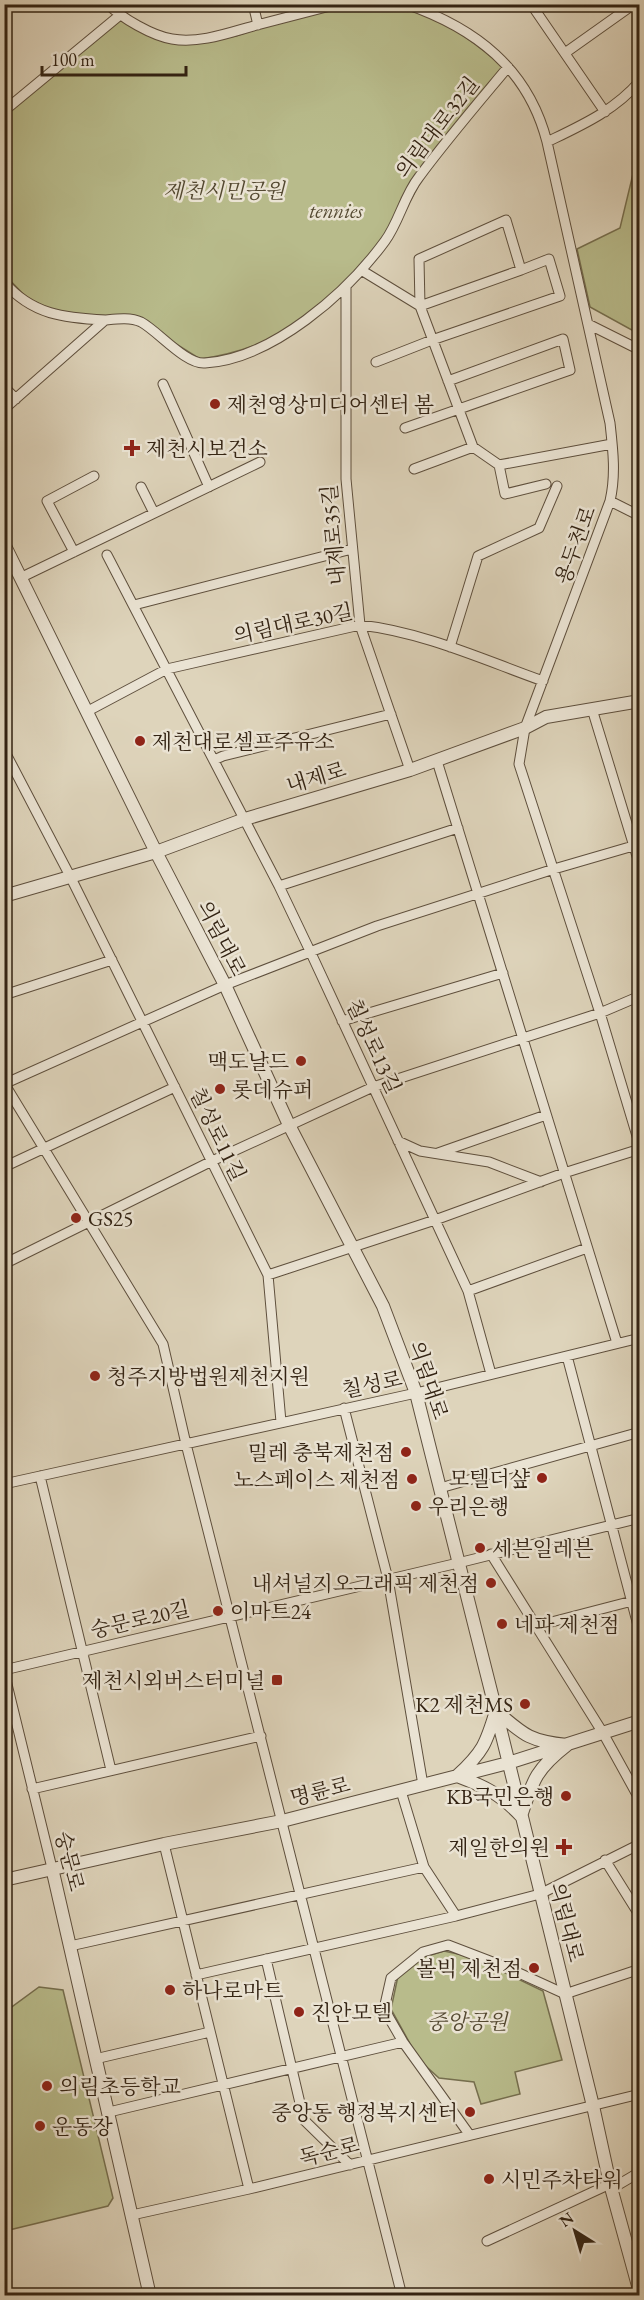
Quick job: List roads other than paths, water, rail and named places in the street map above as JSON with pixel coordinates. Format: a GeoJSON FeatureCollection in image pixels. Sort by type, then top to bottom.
{"type":"FeatureCollection","features":[{"type":"Feature","properties":{"kind":"street"},"geometry":{"type":"LineString","coordinates":[[108,4],[120,15],[170,39],[197,39],[338,4]]}},
{"type":"Feature","properties":{"kind":"street"},"geometry":{"type":"LineString","coordinates":[[253,4],[258,25]]}},
{"type":"Feature","properties":{"kind":"street","name":"용두천로"},"geometry":{"type":"LineString","coordinates":[[406,4],[438,15],[482,41],[508,67],[533,106],[547,141],[610,423],[614,484],[610,501],[525,728],[519,764],[600,1013],[639,1147]]}},
{"type":"Feature","properties":{"kind":"street"},"geometry":{"type":"LineString","coordinates":[[438,15],[442,4]]}},
{"type":"Feature","properties":{"kind":"street"},"geometry":{"type":"LineString","coordinates":[[565,53],[634,4]]}},
{"type":"Feature","properties":{"kind":"street"},"geometry":{"type":"LineString","coordinates":[[536,6],[605,112]]}},
{"type":"Feature","properties":{"kind":"street"},"geometry":{"type":"LineString","coordinates":[[4,111],[120,15]]}},
{"type":"Feature","properties":{"kind":"street","name":"의림대로32길"},"geometry":{"type":"LineString","coordinates":[[4,282],[22,300],[46,313],[65,318],[140,321],[177,350],[201,364],[217,362],[261,348],[296,327],[346,288],[386,239],[417,178],[508,67]]}},
{"type":"Feature","properties":{"kind":"street"},"geometry":{"type":"LineString","coordinates":[[547,141],[605,112],[620,101],[639,81]]}},
{"type":"Feature","properties":{"kind":"street"},"geometry":{"type":"LineString","coordinates":[[521,270],[506,220],[418,259],[420,306],[473,447],[499,465],[505,494],[546,484]]}},
{"type":"Feature","properties":{"kind":"street"},"geometry":{"type":"LineString","coordinates":[[376,362],[432,340],[560,296],[549,259],[420,306]]}},
{"type":"Feature","properties":{"kind":"street"},"geometry":{"type":"LineString","coordinates":[[361,270],[420,306]]}},
{"type":"Feature","properties":{"kind":"street","name":"내제로35길"},"geometry":{"type":"LineString","coordinates":[[346,288],[346,479],[360,625],[410,770]]}},
{"type":"Feature","properties":{"kind":"street"},"geometry":{"type":"LineString","coordinates":[[4,409],[105,320]]}},
{"type":"Feature","properties":{"kind":"street"},"geometry":{"type":"LineString","coordinates":[[588,324],[639,350]]}},
{"type":"Feature","properties":{"kind":"street"},"geometry":{"type":"LineString","coordinates":[[405,428],[570,370],[563,339],[448,381]]}},
{"type":"Feature","properties":{"kind":"street"},"geometry":{"type":"LineString","coordinates":[[163,384],[208,487]]}},
{"type":"Feature","properties":{"kind":"street"},"geometry":{"type":"LineString","coordinates":[[4,387],[16,399]]}},
{"type":"Feature","properties":{"kind":"street"},"geometry":{"type":"LineString","coordinates":[[499,465],[612,444]]}},
{"type":"Feature","properties":{"kind":"street"},"geometry":{"type":"LineString","coordinates":[[414,469],[473,447]]}},
{"type":"Feature","properties":{"kind":"street"},"geometry":{"type":"LineString","coordinates":[[20,578],[260,462]]}},
{"type":"Feature","properties":{"kind":"street"},"geometry":{"type":"LineString","coordinates":[[74,552],[47,501],[94,476]]}},
{"type":"Feature","properties":{"kind":"street"},"geometry":{"type":"LineString","coordinates":[[450,647],[478,556],[539,528],[557,486]]}},
{"type":"Feature","properties":{"kind":"street"},"geometry":{"type":"LineString","coordinates":[[141,487],[154,513]]}},
{"type":"Feature","properties":{"kind":"street"},"geometry":{"type":"LineString","coordinates":[[610,501],[639,516]]}},
{"type":"Feature","properties":{"kind":"street","name":"의림대로"},"geometry":{"type":"LineString","coordinates":[[4,544],[156,852],[225,985],[290,1125],[383,1306],[416,1393],[593,2106],[610,2187],[639,2293]]}},
{"type":"Feature","properties":{"kind":"street"},"geometry":{"type":"LineString","coordinates":[[134,605],[352,549]]}},
{"type":"Feature","properties":{"kind":"street","name":"칠성로13길"},"geometry":{"type":"LineString","coordinates":[[107,555],[279,886],[310,951],[468,1291],[491,1374]]}},
{"type":"Feature","properties":{"kind":"street","name":"의림대로30길"},"geometry":{"type":"LineString","coordinates":[[88,711],[167,669],[360,625],[386,627],[450,647],[543,681]]}},
{"type":"Feature","properties":{"kind":"street","name":"내제로"},"geometry":{"type":"LineString","coordinates":[[4,896],[156,852],[244,819],[410,770],[525,728],[546,717],[639,700]]}},
{"type":"Feature","properties":{"kind":"street"},"geometry":{"type":"LineString","coordinates":[[592,709],[636,844],[639,866]]}},
{"type":"Feature","properties":{"kind":"street"},"geometry":{"type":"LineString","coordinates":[[214,760],[391,714]]}},
{"type":"Feature","properties":{"kind":"street","name":"칠성로11길"},"geometry":{"type":"LineString","coordinates":[[4,750],[70,876],[268,1275],[281,1422]]}},
{"type":"Feature","properties":{"kind":"street"},"geometry":{"type":"LineString","coordinates":[[436,761],[617,1343]]}},
{"type":"Feature","properties":{"kind":"street"},"geometry":{"type":"LineString","coordinates":[[279,886],[458,828]]}},
{"type":"Feature","properties":{"kind":"street"},"geometry":{"type":"LineString","coordinates":[[402,2295],[186,1444],[163,1344],[5,1083],[225,985],[310,951],[377,926],[636,844]]}},
{"type":"Feature","properties":{"kind":"street"},"geometry":{"type":"LineString","coordinates":[[4,995],[112,960]]}},
{"type":"Feature","properties":{"kind":"street"},"geometry":{"type":"LineString","coordinates":[[342,1021],[502,974]]}},
{"type":"Feature","properties":{"kind":"street"},"geometry":{"type":"LineString","coordinates":[[4,1264],[212,1161],[373,1087],[600,1013],[639,996]]}},
{"type":"Feature","properties":{"kind":"street"},"geometry":{"type":"LineString","coordinates":[[4,1167],[175,1087]]}},
{"type":"Feature","properties":{"kind":"street"},"geometry":{"type":"LineString","coordinates":[[436,1153],[546,1115]]}},
{"type":"Feature","properties":{"kind":"street"},"geometry":{"type":"LineString","coordinates":[[398,1141],[420,1151],[489,1162],[541,1182]]}},
{"type":"Feature","properties":{"kind":"street"},"geometry":{"type":"LineString","coordinates":[[268,1275],[435,1220],[639,1147]]}},
{"type":"Feature","properties":{"kind":"street"},"geometry":{"type":"LineString","coordinates":[[468,1291],[587,1248]]}},
{"type":"Feature","properties":{"kind":"street","name":"칠성로"},"geometry":{"type":"LineString","coordinates":[[4,1484],[416,1393],[639,1338]]}},
{"type":"Feature","properties":{"kind":"street"},"geometry":{"type":"LineString","coordinates":[[567,1356],[611,1525],[635,1600],[639,1633]]}},
{"type":"Feature","properties":{"kind":"street"},"geometry":{"type":"LineString","coordinates":[[344,1408],[388,1579],[423,1785]]}},
{"type":"Feature","properties":{"kind":"street"},"geometry":{"type":"LineString","coordinates":[[440,1488],[639,1432]]}},
{"type":"Feature","properties":{"kind":"street"},"geometry":{"type":"LineString","coordinates":[[40,1476],[111,1770]]}},
{"type":"Feature","properties":{"kind":"street","name":"숭문로20길"},"geometry":{"type":"LineString","coordinates":[[4,1671],[639,1518]]}},
{"type":"Feature","properties":{"kind":"street"},"geometry":{"type":"LineString","coordinates":[[491,1554],[603,1733],[639,1800]]}},
{"type":"Feature","properties":{"kind":"street"},"geometry":{"type":"LineString","coordinates":[[536,1626],[635,1600]]}},
{"type":"Feature","properties":{"kind":"street","name":"숭문로"},"geometry":{"type":"LineString","coordinates":[[4,1671],[52,1868],[150,2295]]}},
{"type":"Feature","properties":{"kind":"street"},"geometry":{"type":"LineString","coordinates":[[496,1711],[521,1732],[539,1742],[567,1744],[545,1762],[531,1785],[521,1816],[505,1799],[482,1785],[457,1776],[485,1746],[496,1711]]}},
{"type":"Feature","properties":{"kind":"street","name":"명륜로"},"geometry":{"type":"LineString","coordinates":[[4,1880],[164,1844],[282,1821],[508,1763],[639,1721]]}},
{"type":"Feature","properties":{"kind":"street"},"geometry":{"type":"LineString","coordinates":[[32,1789],[261,1736]]}},
{"type":"Feature","properties":{"kind":"street"},"geometry":{"type":"LineString","coordinates":[[401,1791],[424,1867],[456,1916]]}},
{"type":"Feature","properties":{"kind":"street"},"geometry":{"type":"LineString","coordinates":[[164,1844],[249,2189]]}},
{"type":"Feature","properties":{"kind":"street"},"geometry":{"type":"LineString","coordinates":[[196,1975],[456,1916],[540,1894],[639,1844]]}},
{"type":"Feature","properties":{"kind":"street"},"geometry":{"type":"LineString","coordinates":[[605,1860],[639,1916]]}},
{"type":"Feature","properties":{"kind":"street"},"geometry":{"type":"LineString","coordinates":[[70,1946],[424,1867]]}},
{"type":"Feature","properties":{"kind":"street"},"geometry":{"type":"LineString","coordinates":[[469,2134],[403,2042],[384,2009],[392,1978],[423,1952],[448,1945],[508,1968],[565,1994],[639,1969]]}},
{"type":"Feature","properties":{"kind":"street"},"geometry":{"type":"LineString","coordinates":[[266,1959],[304,2120],[350,2165]]}},
{"type":"Feature","properties":{"kind":"street"},"geometry":{"type":"LineString","coordinates":[[95,2059],[210,2032]]}},
{"type":"Feature","properties":{"kind":"street"},"geometry":{"type":"LineString","coordinates":[[108,2112],[403,2042]]}},
{"type":"Feature","properties":{"kind":"street","name":"독순로"},"geometry":{"type":"LineString","coordinates":[[132,2215],[350,2165],[639,2094]]}},
{"type":"Feature","properties":{"kind":"street"},"geometry":{"type":"LineString","coordinates":[[487,2241],[639,2172]]}},
{"type":"Feature","properties":{"kind":"place","name":"제천영상미디어센터 봄"},"geometry":{"type":"Point","coordinates":[215,404]}},
{"type":"Feature","properties":{"kind":"place","name":"제천시보건소"},"geometry":{"type":"Point","coordinates":[132,448]}},
{"type":"Feature","properties":{"kind":"place","name":"제천대로셀프주유소"},"geometry":{"type":"Point","coordinates":[140,741]}},
{"type":"Feature","properties":{"kind":"place","name":"맥도날드"},"geometry":{"type":"Point","coordinates":[301,1061]}},
{"type":"Feature","properties":{"kind":"place","name":"롯데슈퍼"},"geometry":{"type":"Point","coordinates":[220,1089]}},
{"type":"Feature","properties":{"kind":"place","name":"GS25"},"geometry":{"type":"Point","coordinates":[76,1218]}},
{"type":"Feature","properties":{"kind":"place","name":"청주지방법원제천지원"},"geometry":{"type":"Point","coordinates":[95,1376]}},
{"type":"Feature","properties":{"kind":"place","name":"밀레 충북제천점"},"geometry":{"type":"Point","coordinates":[406,1452]}},
{"type":"Feature","properties":{"kind":"place","name":"모텔더샾"},"geometry":{"type":"Point","coordinates":[542,1478]}},
{"type":"Feature","properties":{"kind":"place","name":"노스페이스 제천점"},"geometry":{"type":"Point","coordinates":[412,1479]}},
{"type":"Feature","properties":{"kind":"place","name":"우리은행"},"geometry":{"type":"Point","coordinates":[416,1506]}},
{"type":"Feature","properties":{"kind":"place","name":"세븐일레븐"},"geometry":{"type":"Point","coordinates":[480,1548]}},
{"type":"Feature","properties":{"kind":"place","name":"내셔널지오그래픽 제천점"},"geometry":{"type":"Point","coordinates":[491,1583]}},
{"type":"Feature","properties":{"kind":"place","name":"이마트24"},"geometry":{"type":"Point","coordinates":[218,1611]}},
{"type":"Feature","properties":{"kind":"place","name":"네파 제천점"},"geometry":{"type":"Point","coordinates":[502,1624]}},
{"type":"Feature","properties":{"kind":"place","name":"제천시외버스터미널"},"geometry":{"type":"Point","coordinates":[277,1680]}},
{"type":"Feature","properties":{"kind":"place","name":"K2 제천MS"},"geometry":{"type":"Point","coordinates":[525,1704]}},
{"type":"Feature","properties":{"kind":"place","name":"KB국민은행"},"geometry":{"type":"Point","coordinates":[566,1796]}},
{"type":"Feature","properties":{"kind":"place","name":"제일한의원"},"geometry":{"type":"Point","coordinates":[564,1847]}},
{"type":"Feature","properties":{"kind":"place","name":"볼빅 제천점"},"geometry":{"type":"Point","coordinates":[534,1968]}},
{"type":"Feature","properties":{"kind":"place","name":"하나로마트"},"geometry":{"type":"Point","coordinates":[170,1990]}},
{"type":"Feature","properties":{"kind":"place","name":"진안모텔"},"geometry":{"type":"Point","coordinates":[299,2012]}},
{"type":"Feature","properties":{"kind":"place","name":"의림초등학교"},"geometry":{"type":"Point","coordinates":[47,2086]}},
{"type":"Feature","properties":{"kind":"place","name":"중앙동 행정복지센터"},"geometry":{"type":"Point","coordinates":[470,2112]}},
{"type":"Feature","properties":{"kind":"place","name":"운동장"},"geometry":{"type":"Point","coordinates":[40,2126]}},
{"type":"Feature","properties":{"kind":"place","name":"시민주차타워"},"geometry":{"type":"Point","coordinates":[489,2179]}},
{"type":"Feature","properties":{"kind":"park label","name":"제천시민공원"},"geometry":{"type":"Point","coordinates":[224,190]}},
{"type":"Feature","properties":{"kind":"park label","name":"tennies"},"geometry":{"type":"Point","coordinates":[336,210]}},
{"type":"Feature","properties":{"kind":"park label","name":"중앙공원"},"geometry":{"type":"Point","coordinates":[467,2021]}}]}
